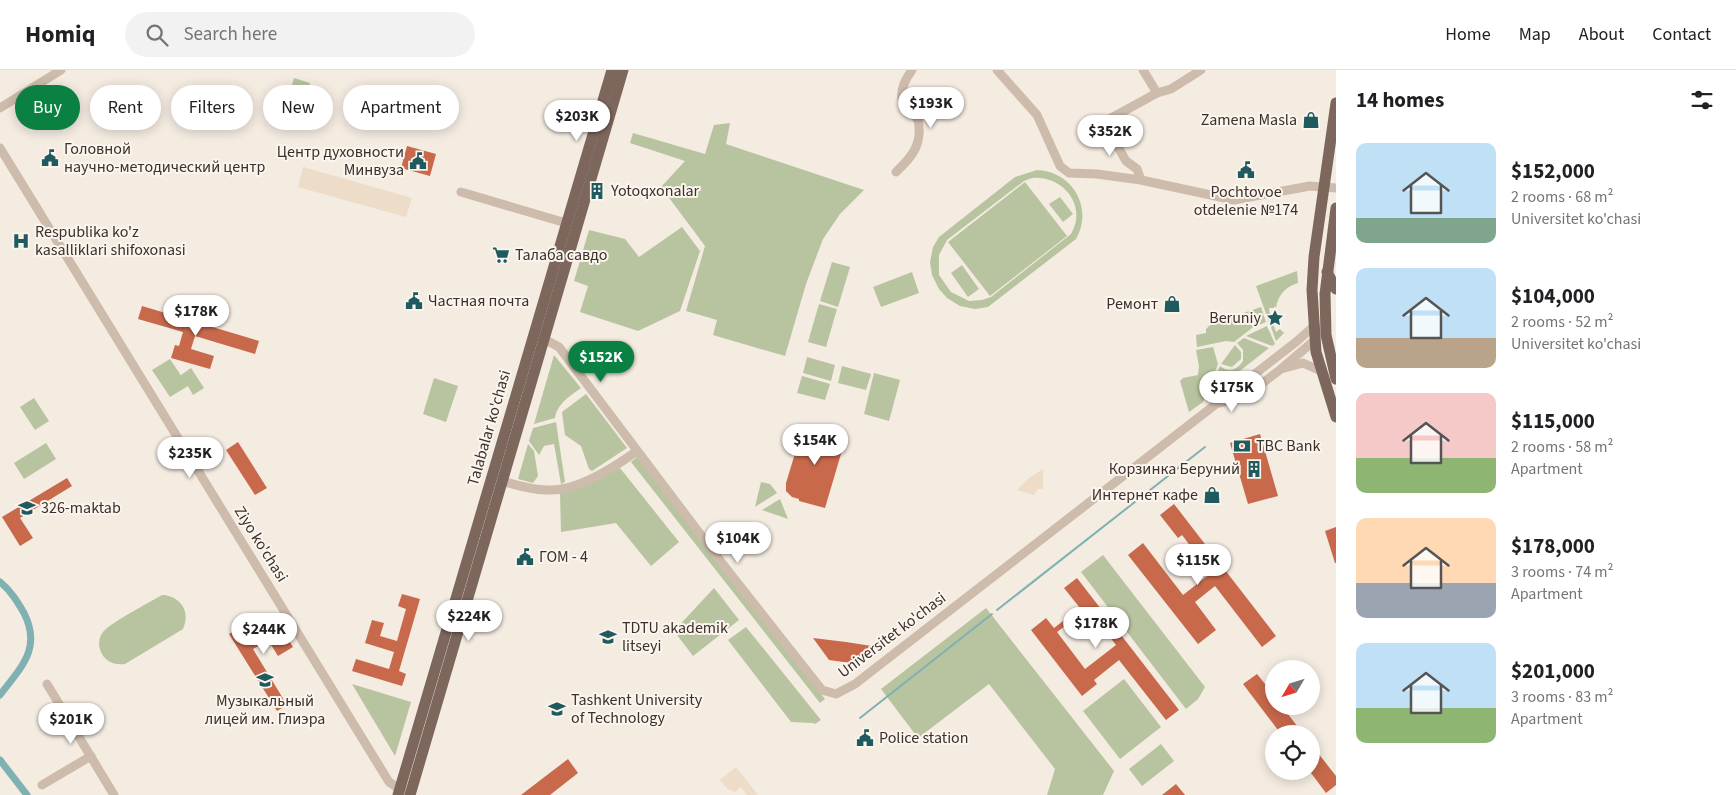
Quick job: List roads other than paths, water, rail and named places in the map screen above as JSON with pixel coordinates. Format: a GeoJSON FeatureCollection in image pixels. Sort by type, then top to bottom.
{"type":"FeatureCollection","features":[{"type":"Feature","properties":{"kind":"main road","name":"Talabalar ko'chasi"},"geometry":{"type":"LineString","coordinates":[[404,794],[599,134],[612,70]]}},
{"type":"Feature","properties":{"kind":"main road","name":"Talabalar ko'chasi"},"geometry":{"type":"LineString","coordinates":[[471,568],[502,481],[566,223],[623,70]]}},
{"type":"Feature","properties":{"kind":"main road"},"geometry":{"type":"LineString","coordinates":[[1336,103],[1331,187],[1314,257],[1312,290],[1314,340],[1321,371],[1336,417]]}},
{"type":"Feature","properties":{"kind":"main road"},"geometry":{"type":"LineString","coordinates":[[1336,208],[1327,272],[1326,315],[1328,346],[1336,379]]}},
{"type":"Feature","properties":{"kind":"main road"},"geometry":{"type":"LineString","coordinates":[[1327,272],[1336,289]]}},
{"type":"Feature","properties":{"kind":"main road"},"geometry":{"type":"LineString","coordinates":[[1314,326],[1336,308]]}},
{"type":"Feature","properties":{"kind":"main road"},"geometry":{"type":"LineString","coordinates":[[1314,340],[1336,323]]}},
{"type":"Feature","properties":{"kind":"main road"},"geometry":{"type":"LineString","coordinates":[[1314,326],[1326,331]]}},
{"type":"Feature","properties":{"kind":"street"},"geometry":{"type":"LineString","coordinates":[[0,108],[61,70]]}},
{"type":"Feature","properties":{"kind":"street"},"geometry":{"type":"LineString","coordinates":[[896,172],[913,155],[919,140],[918,120],[905,107],[902,99],[903,86],[912,70]]}},
{"type":"Feature","properties":{"kind":"street"},"geometry":{"type":"LineString","coordinates":[[997,70],[1037,115],[1060,166],[1068,173],[1097,174],[1141,180],[1234,200],[1301,187],[1331,187]]}},
{"type":"Feature","properties":{"kind":"street"},"geometry":{"type":"LineString","coordinates":[[1142,70],[1157,93]]}},
{"type":"Feature","properties":{"kind":"street"},"geometry":{"type":"LineString","coordinates":[[1141,180],[1137,169],[1126,161],[1104,122],[1157,93],[1171,89],[1202,70]]}},
{"type":"Feature","properties":{"kind":"street","name":"Ziyo ko'chasi"},"geometry":{"type":"LineString","coordinates":[[0,148],[298,631],[381,770],[389,782],[404,794]]}},
{"type":"Feature","properties":{"kind":"street"},"geometry":{"type":"LineString","coordinates":[[460,192],[566,223]]}},
{"type":"Feature","properties":{"kind":"street","name":"Universitet ko'chasi"},"geometry":{"type":"LineString","coordinates":[[539,337],[558,347],[822,690],[836,694],[855,684],[1314,326]]}},
{"type":"Feature","properties":{"kind":"street","name":"Universitet ko'chasi"},"geometry":{"type":"LineString","coordinates":[[1216,404],[1242,398],[1281,369],[1314,340]]}},
{"type":"Feature","properties":{"kind":"street"},"geometry":{"type":"LineString","coordinates":[[1281,369],[1303,363],[1321,371]]}},
{"type":"Feature","properties":{"kind":"street"},"geometry":{"type":"LineString","coordinates":[[502,481],[532,488],[552,490],[566,488],[622,462],[637,451]]}},
{"type":"Feature","properties":{"kind":"street"},"geometry":{"type":"LineString","coordinates":[[47,684],[114,795]]}},
{"type":"Feature","properties":{"kind":"street"},"geometry":{"type":"LineString","coordinates":[[42,785],[91,756]]}},
{"type":"Feature","properties":{"kind":"waterway"},"geometry":{"type":"LineString","coordinates":[[997,610],[1205,447]]}},
{"type":"Feature","properties":{"kind":"waterway"},"geometry":{"type":"LineString","coordinates":[[0,582],[11,593],[24,613],[31,637],[27,657],[0,695]]}},
{"type":"Feature","properties":{"kind":"waterway"},"geometry":{"type":"LineString","coordinates":[[860,718],[992,614]]}},
{"type":"Feature","properties":{"kind":"waterway"},"geometry":{"type":"LineString","coordinates":[[0,760],[27,795]]}},
{"type":"Feature","properties":{"kind":"place","name":"Zamena Masla"},"geometry":{"type":"Point","coordinates":[1311,120]}},
{"type":"Feature","properties":{"kind":"place","name":"Головной научно-методический центр"},"geometry":{"type":"Point","coordinates":[50,158]}},
{"type":"Feature","properties":{"kind":"place","name":"Центр духовности Минвуза"},"geometry":{"type":"Point","coordinates":[418,161]}},
{"type":"Feature","properties":{"kind":"place","name":"Pochtovoe otdelenie №174"},"geometry":{"type":"Point","coordinates":[1246,170]}},
{"type":"Feature","properties":{"kind":"place","name":"Yotoqxonalar"},"geometry":{"type":"Point","coordinates":[597,191]}},
{"type":"Feature","properties":{"kind":"place","name":"Respublika ko'z kasalliklari shifoxonasi"},"geometry":{"type":"Point","coordinates":[21,241]}},
{"type":"Feature","properties":{"kind":"place","name":"Талаба савдо"},"geometry":{"type":"Point","coordinates":[501,255]}},
{"type":"Feature","properties":{"kind":"place","name":"Частная почта"},"geometry":{"type":"Point","coordinates":[414,301]}},
{"type":"Feature","properties":{"kind":"place","name":"Ремонт"},"geometry":{"type":"Point","coordinates":[1172,304]}},
{"type":"Feature","properties":{"kind":"place","name":"Beruniy"},"geometry":{"type":"Point","coordinates":[1275,318]}},
{"type":"Feature","properties":{"kind":"place","name":"TBC Bank"},"geometry":{"type":"Point","coordinates":[1242,446]}},
{"type":"Feature","properties":{"kind":"place","name":"Корзинка Беруний"},"geometry":{"type":"Point","coordinates":[1254,469]}},
{"type":"Feature","properties":{"kind":"place","name":"Интернет кафе"},"geometry":{"type":"Point","coordinates":[1212,495]}},
{"type":"Feature","properties":{"kind":"place","name":"326-maktab"},"geometry":{"type":"Point","coordinates":[27,508]}},
{"type":"Feature","properties":{"kind":"place","name":"ГОМ - 4"},"geometry":{"type":"Point","coordinates":[525,557]}},
{"type":"Feature","properties":{"kind":"place","name":"TDTU akademik litseyi"},"geometry":{"type":"Point","coordinates":[608,637]}},
{"type":"Feature","properties":{"kind":"place","name":"Музыкальный лицей им. Глиэра"},"geometry":{"type":"Point","coordinates":[265,680]}},
{"type":"Feature","properties":{"kind":"place","name":"Tashkent University of Technology"},"geometry":{"type":"Point","coordinates":[557,709]}},
{"type":"Feature","properties":{"kind":"place","name":"Police station"},"geometry":{"type":"Point","coordinates":[865,738]}}]}
